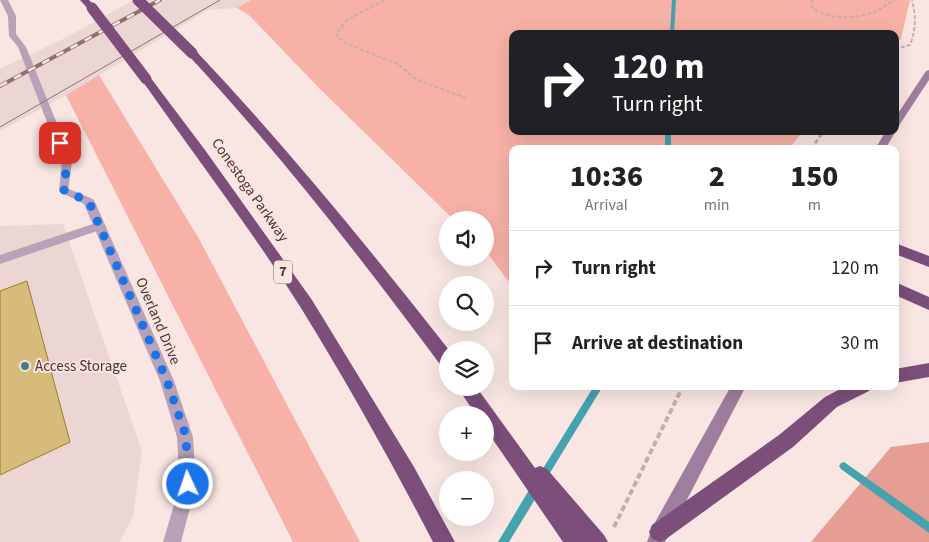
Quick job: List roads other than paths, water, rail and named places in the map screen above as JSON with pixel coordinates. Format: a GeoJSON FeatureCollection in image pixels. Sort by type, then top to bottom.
{"type":"FeatureCollection","features":[{"type":"Feature","properties":{"kind":"highway","name":"Conestoga Parkway"},"geometry":{"type":"LineString","coordinates":[[84,0],[201,153],[306,304],[407,473],[444,542]]}},
{"type":"Feature","properties":{"kind":"highway"},"geometry":{"type":"LineString","coordinates":[[138,0],[224,86],[358,243],[439,350]]}},
{"type":"Feature","properties":{"kind":"highway"},"geometry":{"type":"LineString","coordinates":[[899,250],[929,262]]}},
{"type":"Feature","properties":{"kind":"highway"},"geometry":{"type":"LineString","coordinates":[[899,290],[929,304]]}},
{"type":"Feature","properties":{"kind":"highway"},"geometry":{"type":"LineString","coordinates":[[899,375],[929,370]]}},
{"type":"Feature","properties":{"kind":"highway"},"geometry":{"type":"LineString","coordinates":[[658,537],[786,441],[831,402],[855,390]]}},
{"type":"Feature","properties":{"kind":"highway"},"geometry":{"type":"LineString","coordinates":[[494,422],[604,538]]}},
{"type":"Feature","properties":{"kind":"highway"},"geometry":{"type":"LineString","coordinates":[[494,425],[576,542]]}},
{"type":"Feature","properties":{"kind":"main road"},"geometry":{"type":"LineString","coordinates":[[899,119],[929,73]]}},
{"type":"Feature","properties":{"kind":"main road"},"geometry":{"type":"LineString","coordinates":[[658,537],[737,390]]}},
{"type":"Feature","properties":{"kind":"street","name":"Overland Drive"},"geometry":{"type":"LineString","coordinates":[[4,0],[12,16],[13,36],[22,47],[67,161],[64,190],[89,202],[167,381],[186,436],[188,484],[172,542]]}},
{"type":"Feature","properties":{"kind":"street"},"geometry":{"type":"LineString","coordinates":[[0,260],[100,226]]}},
{"type":"Feature","properties":{"kind":"waterway"},"geometry":{"type":"LineString","coordinates":[[672,30],[674,0]]}},
{"type":"Feature","properties":{"kind":"waterway"},"geometry":{"type":"LineString","coordinates":[[668,135],[668,145]]}},
{"type":"Feature","properties":{"kind":"waterway"},"geometry":{"type":"LineString","coordinates":[[542,478],[597,390]]}},
{"type":"Feature","properties":{"kind":"waterway"},"geometry":{"type":"LineString","coordinates":[[844,466],[929,528]]}},
{"type":"Feature","properties":{"kind":"waterway"},"geometry":{"type":"LineString","coordinates":[[503,542],[536,488]]}},
{"type":"Feature","properties":{"kind":"tram line"},"geometry":{"type":"LineString","coordinates":[[0,127],[220,0]]}},
{"type":"Feature","properties":{"kind":"railway"},"geometry":{"type":"LineString","coordinates":[[0,86],[160,0]]}},
{"type":"Feature","properties":{"kind":"place","name":"Access Storage"},"geometry":{"type":"Point","coordinates":[25,366]}}]}
